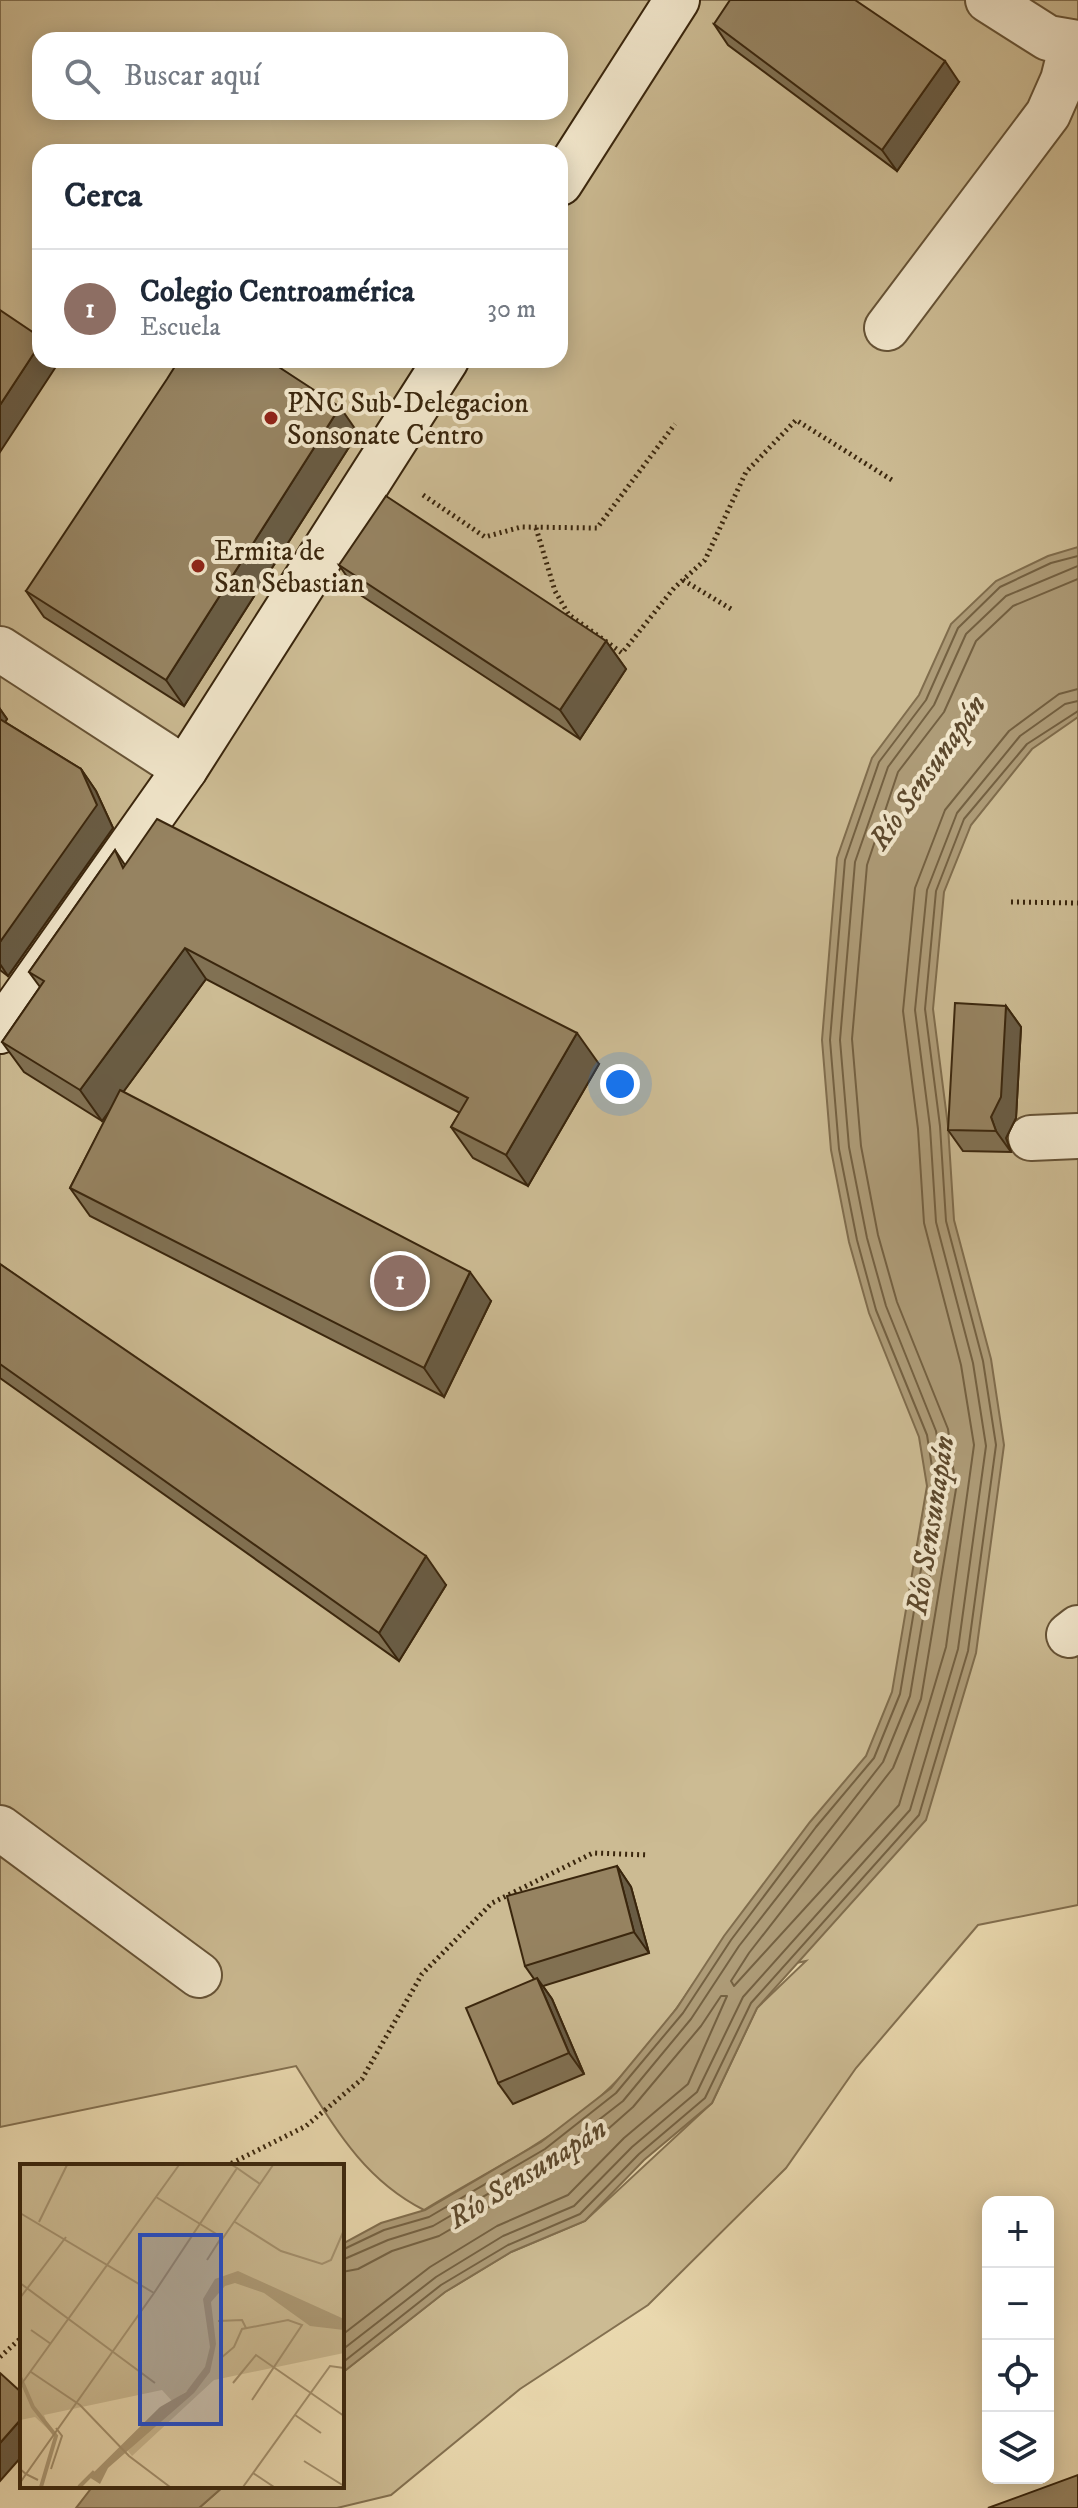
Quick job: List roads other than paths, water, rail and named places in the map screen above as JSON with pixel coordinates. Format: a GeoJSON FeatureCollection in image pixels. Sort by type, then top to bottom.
{"type":"FeatureCollection","features":[{"type":"Feature","properties":{"kind":"main road"},"geometry":{"type":"LineString","coordinates":[[568,170],[677,0]]}},
{"type":"Feature","properties":{"kind":"main road"},"geometry":{"type":"LineString","coordinates":[[887,328],[1048,114],[1075,44],[1048,38],[988,0]]}},
{"type":"Feature","properties":{"kind":"main road"},"geometry":{"type":"LineString","coordinates":[[0,1031],[185,769],[441,368]]}},
{"type":"Feature","properties":{"kind":"main road"},"geometry":{"type":"LineString","coordinates":[[0,649],[185,769]]}},
{"type":"Feature","properties":{"kind":"main road"},"geometry":{"type":"LineString","coordinates":[[1031,1138],[1078,1136]]}},
{"type":"Feature","properties":{"kind":"main road"},"geometry":{"type":"LineString","coordinates":[[0,1828],[199,1975]]}},
{"type":"Feature","properties":{"kind":"water","name":"Río Sensunapán"},"geometry":{"type":"Polygon","coordinates":[[[1078,547],[1078,717],[1032,749],[971,825],[944,892],[933,1009],[948,1126],[954,1220],[991,1359],[1004,1445],[976,1653],[926,1820],[757,2008],[712,2103],[644,2160],[585,2221],[511,2252],[445,2292],[344,2371],[344,2243],[381,2223],[425,2210],[541,2142],[611,2088],[677,2008],[724,1936],[810,1822],[866,1756],[892,1692],[927,1486],[919,1437],[869,1313],[849,1242],[831,1150],[822,1040],[837,858],[872,758],[919,695],[951,624],[996,581],[1048,556],[1078,547]]]}},
{"type":"Feature","properties":{"kind":"water"},"geometry":{"type":"Polygon","coordinates":[[[91,2488],[222,2488],[199,2508],[76,2508],[91,2488]]]}},
{"type":"Feature","properties":{"kind":"place","name":"PNC Sub-Delegacion Sonsonate Centro"},"geometry":{"type":"Point","coordinates":[271,418]}},
{"type":"Feature","properties":{"kind":"place","name":"Ermita de San Sebastian"},"geometry":{"type":"Point","coordinates":[198,566]}},
{"type":"Feature","properties":{"kind":"place","name":"Colegio Centroamérica"},"geometry":{"type":"Point","coordinates":[400,1281]}}]}
